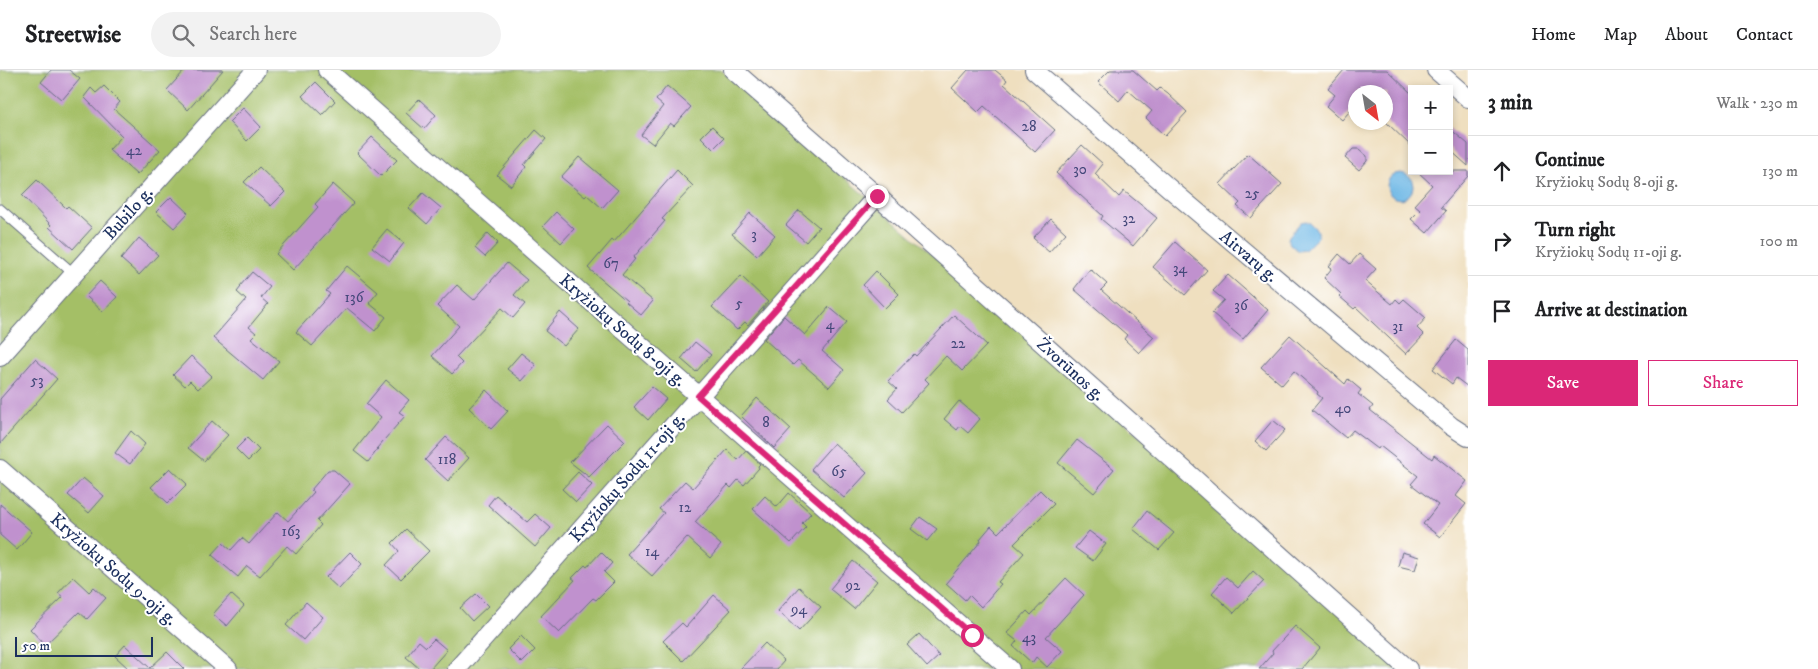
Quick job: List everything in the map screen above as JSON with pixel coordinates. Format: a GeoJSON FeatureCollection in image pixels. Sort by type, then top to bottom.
{"type":"FeatureCollection","features":[{"type":"Feature","properties":{"kind":"street","name":"Bubilo g."},"geometry":{"type":"LineString","coordinates":[[0,357],[256,70]]}},
{"type":"Feature","properties":{"kind":"street","name":"Kryžiokų Sodų 8-oji g."},"geometry":{"type":"LineString","coordinates":[[327,70],[1010,669]]}},
{"type":"Feature","properties":{"kind":"street","name":"Žvorūnos g."},"geometry":{"type":"LineString","coordinates":[[733,70],[1408,669]]}},
{"type":"Feature","properties":{"kind":"street","name":"Aitvarų g."},"geometry":{"type":"LineString","coordinates":[[1034,70],[1169,188],[1451,426],[1468,437]]}},
{"type":"Feature","properties":{"kind":"street"},"geometry":{"type":"LineString","coordinates":[[1436,70],[1468,98]]}},
{"type":"Feature","properties":{"kind":"street","name":"Kryžiokų Sodų 11-oji g."},"geometry":{"type":"LineString","coordinates":[[457,669],[877,196]]}},
{"type":"Feature","properties":{"kind":"street","name":"Kryžiokų Sodų 9-oji g."},"geometry":{"type":"LineString","coordinates":[[0,469],[228,669]]}},
{"type":"Feature","properties":{"kind":"lane"},"geometry":{"type":"LineString","coordinates":[[0,209],[74,274]]}},
{"type":"Feature","properties":{"kind":"green space"},"geometry":{"type":"Polygon","coordinates":[[[0,70],[721,70],[1407,669],[0,669],[0,70]]]}},
{"type":"Feature","properties":{"kind":"water"},"geometry":{"type":"Polygon","coordinates":[[[1400,173],[1409,177],[1413,186],[1409,195],[1400,199],[1391,195],[1387,186],[1391,177],[1400,173]]]}},
{"type":"Feature","properties":{"kind":"water"},"geometry":{"type":"Polygon","coordinates":[[[1306,221],[1318,231],[1318,237],[1305,250],[1298,251],[1290,244],[1288,239],[1301,222],[1306,221]]]}},
{"type":"Feature","properties":{"kind":"building"},"geometry":{"type":"Polygon","coordinates":[[[51,70],[69,70],[80,79],[62,100],[41,82],[51,70]]]}},
{"type":"Feature","properties":{"kind":"building"},"geometry":{"type":"Polygon","coordinates":[[[185,70],[223,70],[188,110],[167,90],[185,70]]]}},
{"type":"Feature","properties":{"kind":"building"},"geometry":{"type":"Polygon","coordinates":[[[968,70],[995,70],[1007,80],[1004,84],[1055,130],[1035,152],[984,106],[978,112],[952,88],[968,70]]]}},
{"type":"Feature","properties":{"kind":"building"},"geometry":{"type":"Polygon","coordinates":[[[1110,70],[1133,70],[1157,91],[1160,88],[1168,94],[1187,112],[1165,136],[1146,118],[1152,111],[1128,90],[1119,101],[1098,82],[1110,70]]]}},
{"type":"Feature","properties":{"kind":"building"},"geometry":{"type":"Polygon","coordinates":[[[1344,70],[1387,70],[1408,90],[1408,143],[1393,129],[1393,85],[1348,85],[1348,113],[1342,120],[1326,106],[1335,95],[1328,89],[1344,70]]]}},
{"type":"Feature","properties":{"kind":"building"},"geometry":{"type":"Polygon","coordinates":[[[316,82],[335,101],[322,115],[302,96],[316,82]]]}},
{"type":"Feature","properties":{"kind":"building"},"geometry":{"type":"Polygon","coordinates":[[[104,86],[120,102],[114,109],[160,150],[137,175],[109,150],[122,136],[84,97],[91,88],[96,93],[104,86]]]}},
{"type":"Feature","properties":{"kind":"building"},"geometry":{"type":"Polygon","coordinates":[[[667,86],[691,107],[674,126],[670,123],[653,144],[641,135],[663,106],[656,100],[667,86]]]}},
{"type":"Feature","properties":{"kind":"building"},"geometry":{"type":"Polygon","coordinates":[[[419,99],[436,115],[424,129],[406,113],[419,99]]]}},
{"type":"Feature","properties":{"kind":"building"},"geometry":{"type":"Polygon","coordinates":[[[243,108],[261,127],[247,141],[229,122],[243,108]]]}},
{"type":"Feature","properties":{"kind":"building"},"geometry":{"type":"Polygon","coordinates":[[[712,126],[724,138],[713,149],[701,137],[712,126]]]}},
{"type":"Feature","properties":{"kind":"building"},"geometry":{"type":"Polygon","coordinates":[[[536,130],[546,139],[524,165],[526,167],[511,186],[497,175],[536,130]]]}},
{"type":"Feature","properties":{"kind":"building"},"geometry":{"type":"Polygon","coordinates":[[[1453,131],[1468,144],[1468,166],[1453,153],[1453,131]]]}},
{"type":"Feature","properties":{"kind":"building"},"geometry":{"type":"Polygon","coordinates":[[[372,137],[397,160],[381,176],[357,153],[372,137]]]}},
{"type":"Feature","properties":{"kind":"building"},"geometry":{"type":"Polygon","coordinates":[[[1082,145],[1103,164],[1095,174],[1119,197],[1124,191],[1157,218],[1133,246],[1101,219],[1103,216],[1056,173],[1082,145]]]}},
{"type":"Feature","properties":{"kind":"building"},"geometry":{"type":"Polygon","coordinates":[[[1353,149],[1359,149],[1367,156],[1367,161],[1359,170],[1345,158],[1353,149]]]}},
{"type":"Feature","properties":{"kind":"building"},"geometry":{"type":"Polygon","coordinates":[[[1248,154],[1282,184],[1251,218],[1237,206],[1240,203],[1220,184],[1248,154]]]}},
{"type":"Feature","properties":{"kind":"building"},"geometry":{"type":"Polygon","coordinates":[[[579,157],[618,190],[602,208],[561,177],[579,157]]]}},
{"type":"Feature","properties":{"kind":"building"},"geometry":{"type":"Polygon","coordinates":[[[259,167],[285,192],[271,206],[244,182],[259,167]]]}},
{"type":"Feature","properties":{"kind":"building"},"geometry":{"type":"Polygon","coordinates":[[[677,170],[693,186],[662,219],[665,221],[633,258],[635,259],[622,275],[653,301],[641,315],[588,268],[612,240],[614,242],[677,170]]]}},
{"type":"Feature","properties":{"kind":"building"},"geometry":{"type":"Polygon","coordinates":[[[1453,171],[1468,171],[1468,176],[1441,207],[1446,211],[1427,233],[1411,219],[1420,210],[1414,205],[1432,185],[1421,175],[1453,175],[1453,171]]]}},
{"type":"Feature","properties":{"kind":"building"},"geometry":{"type":"Polygon","coordinates":[[[37,180],[66,208],[68,206],[92,228],[73,249],[49,227],[51,225],[22,195],[37,180]]]}},
{"type":"Feature","properties":{"kind":"building"},"geometry":{"type":"Polygon","coordinates":[[[333,184],[354,203],[293,270],[276,254],[318,207],[315,204],[333,184]]]}},
{"type":"Feature","properties":{"kind":"building"},"geometry":{"type":"Polygon","coordinates":[[[423,193],[441,208],[427,224],[409,208],[423,193]]]}},
{"type":"Feature","properties":{"kind":"building"},"geometry":{"type":"Polygon","coordinates":[[[171,197],[188,213],[174,228],[156,212],[171,197]]]}},
{"type":"Feature","properties":{"kind":"building"},"geometry":{"type":"Polygon","coordinates":[[[799,210],[819,227],[806,242],[786,225],[799,210]]]}},
{"type":"Feature","properties":{"kind":"building"},"geometry":{"type":"Polygon","coordinates":[[[556,212],[574,229],[561,243],[543,226],[556,212]]]}},
{"type":"Feature","properties":{"kind":"building"},"geometry":{"type":"Polygon","coordinates":[[[750,213],[775,235],[757,256],[732,234],[750,213]]]}},
{"type":"Feature","properties":{"kind":"building"},"geometry":{"type":"Polygon","coordinates":[[[1051,219],[1066,233],[1049,252],[1033,238],[1051,219]]]}},
{"type":"Feature","properties":{"kind":"building"},"geometry":{"type":"Polygon","coordinates":[[[387,229],[404,243],[390,261],[372,247],[387,229]]]}},
{"type":"Feature","properties":{"kind":"building"},"geometry":{"type":"Polygon","coordinates":[[[488,233],[498,243],[485,257],[475,248],[488,233]]]}},
{"type":"Feature","properties":{"kind":"building"},"geometry":{"type":"Polygon","coordinates":[[[139,238],[158,255],[139,275],[121,259],[139,238]]]}},
{"type":"Feature","properties":{"kind":"building"},"geometry":{"type":"Polygon","coordinates":[[[1175,242],[1207,270],[1185,295],[1153,267],[1175,242]]]}},
{"type":"Feature","properties":{"kind":"building"},"geometry":{"type":"Polygon","coordinates":[[[1339,254],[1350,264],[1359,254],[1376,269],[1365,281],[1392,304],[1396,299],[1400,303],[1404,299],[1426,318],[1417,328],[1424,335],[1406,354],[1356,307],[1354,309],[1339,296],[1341,294],[1324,278],[1332,268],[1329,266],[1339,254]]]}},
{"type":"Feature","properties":{"kind":"building"},"geometry":{"type":"Polygon","coordinates":[[[507,263],[527,280],[514,295],[525,304],[513,318],[502,308],[456,357],[462,363],[452,374],[432,356],[459,326],[437,306],[457,285],[474,300],[507,263]]]}},
{"type":"Feature","properties":{"kind":"building"},"geometry":{"type":"Polygon","coordinates":[[[347,266],[378,292],[369,303],[386,317],[375,331],[347,308],[312,346],[296,332],[330,294],[326,291],[347,266]]]}},
{"type":"Feature","properties":{"kind":"building"},"geometry":{"type":"Polygon","coordinates":[[[1090,269],[1107,284],[1101,290],[1154,337],[1139,353],[1124,339],[1127,335],[1074,289],[1090,269]]]}},
{"type":"Feature","properties":{"kind":"building"},"geometry":{"type":"Polygon","coordinates":[[[876,271],[899,294],[885,308],[863,285],[876,271]]]}},
{"type":"Feature","properties":{"kind":"building"},"geometry":{"type":"Polygon","coordinates":[[[252,272],[270,287],[261,298],[268,304],[249,327],[256,333],[251,338],[279,361],[263,380],[213,338],[246,300],[237,292],[252,272]]]}},
{"type":"Feature","properties":{"kind":"building"},"geometry":{"type":"Polygon","coordinates":[[[1228,275],[1268,310],[1243,339],[1212,313],[1224,300],[1213,291],[1228,275]]]}},
{"type":"Feature","properties":{"kind":"building"},"geometry":{"type":"Polygon","coordinates":[[[741,276],[768,302],[748,325],[745,322],[737,330],[712,307],[741,276]]]}},
{"type":"Feature","properties":{"kind":"building"},"geometry":{"type":"Polygon","coordinates":[[[100,281],[117,297],[103,312],[86,296],[100,281]]]}},
{"type":"Feature","properties":{"kind":"building"},"geometry":{"type":"Polygon","coordinates":[[[829,307],[847,322],[822,351],[844,370],[829,387],[798,360],[793,365],[764,339],[784,316],[805,335],[829,307]]]}},
{"type":"Feature","properties":{"kind":"building"},"geometry":{"type":"Polygon","coordinates":[[[560,312],[579,329],[564,346],[545,331],[560,312]]]}},
{"type":"Feature","properties":{"kind":"building"},"geometry":{"type":"Polygon","coordinates":[[[954,315],[987,345],[962,371],[946,356],[925,379],[929,383],[902,412],[888,399],[897,389],[888,381],[914,354],[916,356],[954,315]]]}},
{"type":"Feature","properties":{"kind":"building"},"geometry":{"type":"Polygon","coordinates":[[[1290,335],[1345,384],[1348,379],[1361,390],[1358,394],[1373,406],[1370,410],[1432,459],[1434,455],[1467,481],[1456,496],[1466,504],[1440,537],[1423,524],[1438,505],[1411,484],[1418,476],[1380,446],[1378,449],[1353,430],[1346,438],[1312,410],[1322,398],[1317,394],[1318,392],[1294,371],[1282,385],[1261,367],[1290,335]]]}},
{"type":"Feature","properties":{"kind":"building"},"geometry":{"type":"Polygon","coordinates":[[[1456,340],[1468,350],[1468,387],[1456,378],[1452,384],[1433,369],[1456,340]]]}},
{"type":"Feature","properties":{"kind":"building"},"geometry":{"type":"Polygon","coordinates":[[[695,342],[711,355],[696,372],[681,359],[695,342]]]}},
{"type":"Feature","properties":{"kind":"building"},"geometry":{"type":"Polygon","coordinates":[[[521,353],[536,365],[522,381],[507,369],[521,353]]]}},
{"type":"Feature","properties":{"kind":"building"},"geometry":{"type":"Polygon","coordinates":[[[191,356],[212,376],[198,389],[190,381],[185,386],[173,375],[191,356]]]}},
{"type":"Feature","properties":{"kind":"building"},"geometry":{"type":"Polygon","coordinates":[[[35,359],[57,379],[0,444],[0,399],[35,359]]]}},
{"type":"Feature","properties":{"kind":"building"},"geometry":{"type":"Polygon","coordinates":[[[386,380],[409,400],[399,412],[405,416],[377,448],[368,462],[354,451],[381,417],[366,404],[386,380]]]}},
{"type":"Feature","properties":{"kind":"building"},"geometry":{"type":"Polygon","coordinates":[[[652,387],[666,399],[648,420],[634,407],[652,387]]]}},
{"type":"Feature","properties":{"kind":"building"},"geometry":{"type":"Polygon","coordinates":[[[486,390],[508,411],[491,429],[469,408],[486,390]]]}},
{"type":"Feature","properties":{"kind":"building"},"geometry":{"type":"Polygon","coordinates":[[[757,398],[791,429],[774,448],[741,416],[757,398]]]}},
{"type":"Feature","properties":{"kind":"building"},"geometry":{"type":"Polygon","coordinates":[[[959,401],[980,419],[968,433],[960,426],[957,430],[944,419],[959,401]]]}},
{"type":"Feature","properties":{"kind":"building"},"geometry":{"type":"Polygon","coordinates":[[[1273,420],[1285,430],[1266,451],[1255,441],[1273,420]]]}},
{"type":"Feature","properties":{"kind":"building"},"geometry":{"type":"Polygon","coordinates":[[[212,421],[228,435],[204,461],[188,448],[212,421]]]}},
{"type":"Feature","properties":{"kind":"building"},"geometry":{"type":"Polygon","coordinates":[[[607,424],[625,441],[589,477],[570,462],[607,424]]]}},
{"type":"Feature","properties":{"kind":"building"},"geometry":{"type":"Polygon","coordinates":[[[131,431],[145,444],[130,464],[115,453],[131,431]]]}},
{"type":"Feature","properties":{"kind":"building"},"geometry":{"type":"Polygon","coordinates":[[[446,437],[469,458],[448,481],[425,460],[446,437]]]}},
{"type":"Feature","properties":{"kind":"building"},"geometry":{"type":"Polygon","coordinates":[[[247,438],[259,450],[248,461],[236,449],[247,438]]]}},
{"type":"Feature","properties":{"kind":"building"},"geometry":{"type":"Polygon","coordinates":[[[1077,440],[1114,469],[1094,493],[1058,463],[1077,440]]]}},
{"type":"Feature","properties":{"kind":"building"},"geometry":{"type":"Polygon","coordinates":[[[834,443],[867,473],[844,498],[811,469],[834,443]]]}},
{"type":"Feature","properties":{"kind":"building"},"geometry":{"type":"Polygon","coordinates":[[[727,450],[738,460],[746,451],[760,464],[759,468],[744,485],[738,480],[731,488],[728,485],[695,522],[721,545],[710,558],[687,537],[652,576],[627,554],[664,513],[659,509],[685,481],[693,488],[727,450]]]}},
{"type":"Feature","properties":{"kind":"building"},"geometry":{"type":"Polygon","coordinates":[[[170,468],[187,484],[168,503],[151,487],[170,468]]]}},
{"type":"Feature","properties":{"kind":"building"},"geometry":{"type":"Polygon","coordinates":[[[328,470],[334,470],[350,484],[317,521],[321,525],[296,554],[287,546],[260,576],[247,566],[238,577],[212,555],[223,543],[231,550],[242,538],[249,544],[278,512],[288,521],[314,492],[311,490],[328,470]]]}},
{"type":"Feature","properties":{"kind":"building"},"geometry":{"type":"Polygon","coordinates":[[[578,472],[592,485],[576,502],[562,489],[578,472]]]}},
{"type":"Feature","properties":{"kind":"building"},"geometry":{"type":"Polygon","coordinates":[[[83,478],[104,496],[89,513],[68,495],[83,478]]]}},
{"type":"Feature","properties":{"kind":"building"},"geometry":{"type":"Polygon","coordinates":[[[1040,490],[1054,504],[1014,544],[1024,553],[998,582],[1001,584],[981,607],[969,595],[965,600],[946,583],[991,526],[998,533],[1040,490]]]}},
{"type":"Feature","properties":{"kind":"building"},"geometry":{"type":"Polygon","coordinates":[[[789,493],[811,513],[802,523],[806,527],[791,543],[753,509],[765,496],[777,507],[789,493]]]}},
{"type":"Feature","properties":{"kind":"building"},"geometry":{"type":"Polygon","coordinates":[[[496,495],[527,522],[535,514],[551,528],[535,547],[488,505],[496,495]]]}},
{"type":"Feature","properties":{"kind":"building"},"geometry":{"type":"Polygon","coordinates":[[[0,504],[32,532],[17,550],[0,535],[0,504]]]}},
{"type":"Feature","properties":{"kind":"building"},"geometry":{"type":"Polygon","coordinates":[[[1147,511],[1174,533],[1159,550],[1133,529],[1147,511]]]}},
{"type":"Feature","properties":{"kind":"building"},"geometry":{"type":"Polygon","coordinates":[[[920,517],[937,529],[927,541],[911,529],[920,517]]]}},
{"type":"Feature","properties":{"kind":"building"},"geometry":{"type":"Polygon","coordinates":[[[406,529],[429,551],[401,579],[386,565],[399,551],[392,543],[406,529]]]}},
{"type":"Feature","properties":{"kind":"building"},"geometry":{"type":"Polygon","coordinates":[[[1089,531],[1106,544],[1093,561],[1075,548],[1089,531]]]}},
{"type":"Feature","properties":{"kind":"building"},"geometry":{"type":"Polygon","coordinates":[[[350,552],[362,564],[339,589],[326,577],[350,552]]]}},
{"type":"Feature","properties":{"kind":"building"},"geometry":{"type":"Polygon","coordinates":[[[601,552],[612,563],[604,572],[614,582],[596,600],[593,598],[559,633],[541,616],[575,580],[572,578],[585,565],[587,567],[601,552]]]}},
{"type":"Feature","properties":{"kind":"building"},"geometry":{"type":"Polygon","coordinates":[[[1402,552],[1419,557],[1415,570],[1398,566],[1402,552]]]}},
{"type":"Feature","properties":{"kind":"building"},"geometry":{"type":"Polygon","coordinates":[[[853,561],[877,581],[854,609],[830,589],[853,561]]]}},
{"type":"Feature","properties":{"kind":"building"},"geometry":{"type":"Polygon","coordinates":[[[1253,571],[1264,581],[1234,613],[1212,593],[1226,577],[1238,588],[1253,571]]]}},
{"type":"Feature","properties":{"kind":"building"},"geometry":{"type":"Polygon","coordinates":[[[73,577],[89,592],[94,587],[106,598],[87,619],[79,612],[45,645],[30,629],[63,597],[58,593],[73,577]]]}},
{"type":"Feature","properties":{"kind":"building"},"geometry":{"type":"Polygon","coordinates":[[[1066,578],[1084,595],[1046,637],[1062,651],[1047,667],[1036,657],[1032,663],[1013,646],[1017,641],[1007,633],[1027,611],[1031,615],[1066,578]]]}},
{"type":"Feature","properties":{"kind":"building"},"geometry":{"type":"Polygon","coordinates":[[[799,587],[821,607],[799,631],[778,611],[799,587]]]}},
{"type":"Feature","properties":{"kind":"building"},"geometry":{"type":"Polygon","coordinates":[[[231,594],[244,606],[227,626],[213,614],[231,594]]]}},
{"type":"Feature","properties":{"kind":"building"},"geometry":{"type":"Polygon","coordinates":[[[476,594],[488,606],[472,621],[460,608],[476,594]]]}},
{"type":"Feature","properties":{"kind":"building"},"geometry":{"type":"Polygon","coordinates":[[[714,595],[731,610],[683,661],[663,641],[682,623],[686,627],[714,595]]]}},
{"type":"Feature","properties":{"kind":"building"},"geometry":{"type":"Polygon","coordinates":[[[306,602],[323,617],[303,640],[286,625],[306,602]]]}},
{"type":"Feature","properties":{"kind":"building"},"geometry":{"type":"Polygon","coordinates":[[[1295,626],[1320,648],[1302,669],[1259,669],[1273,653],[1272,651],[1295,626]]]}},
{"type":"Feature","properties":{"kind":"building"},"geometry":{"type":"Polygon","coordinates":[[[919,634],[939,656],[927,667],[907,645],[919,634]]]}},
{"type":"Feature","properties":{"kind":"building"},"geometry":{"type":"Polygon","coordinates":[[[521,636],[535,650],[522,663],[508,649],[521,636]]]}},
{"type":"Feature","properties":{"kind":"building"},"geometry":{"type":"Polygon","coordinates":[[[434,639],[447,650],[430,669],[420,669],[406,657],[419,641],[426,647],[434,639]]]}},
{"type":"Feature","properties":{"kind":"building"},"geometry":{"type":"Polygon","coordinates":[[[765,643],[784,661],[777,669],[740,669],[765,643]]]}},
{"type":"Feature","properties":{"kind":"building"},"geometry":{"type":"Polygon","coordinates":[[[125,645],[150,668],[167,652],[184,669],[129,669],[115,656],[125,645]]]}},
{"type":"Feature","properties":{"kind":"route"},"geometry":{"type":"LineString","coordinates":[[877,196],[698,396],[972,635]]}}]}
